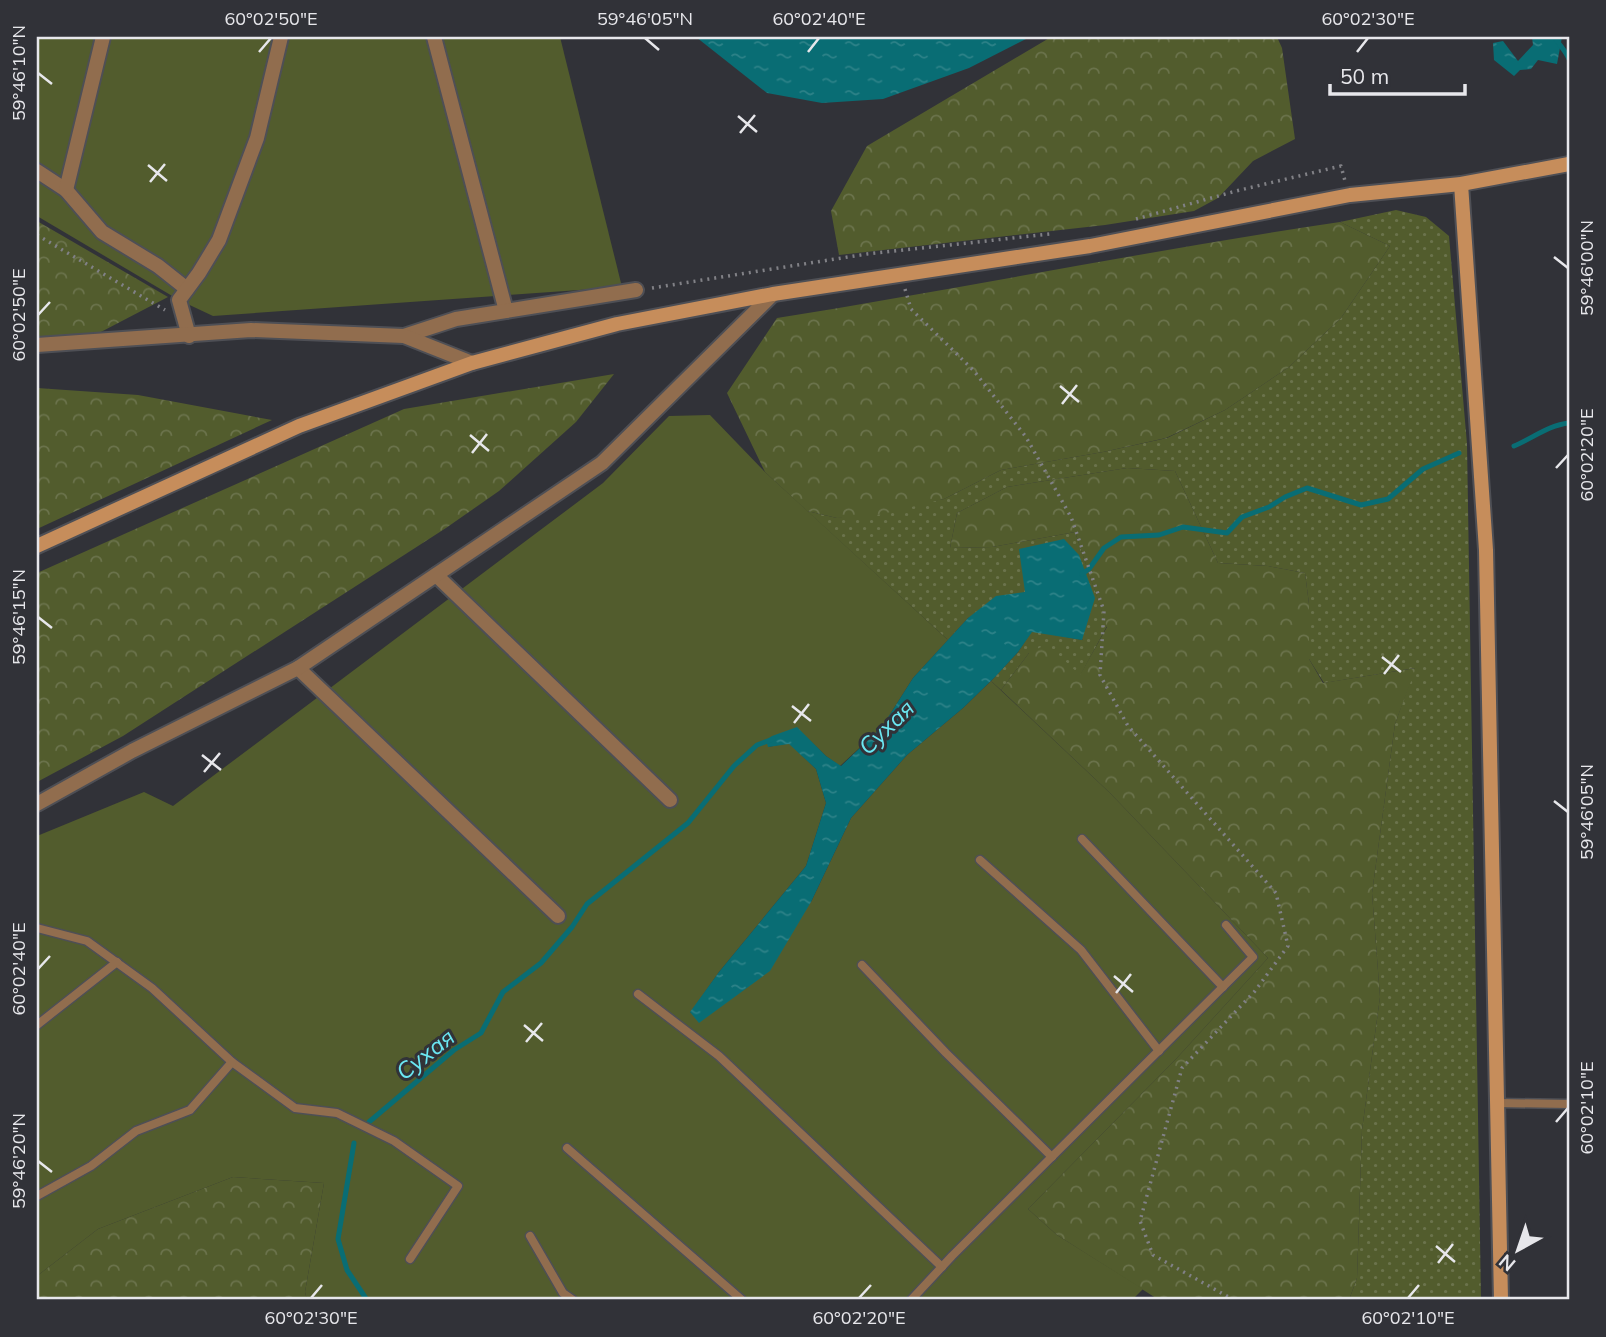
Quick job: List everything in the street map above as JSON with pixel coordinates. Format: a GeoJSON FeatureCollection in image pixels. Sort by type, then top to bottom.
{"type":"FeatureCollection","features":[{"type":"Feature","properties":{"kind":"main road"},"geometry":{"type":"LineString","coordinates":[[37,546],[299,426],[472,363],[617,324],[773,294],[1090,246],[1350,195],[1461,184],[1569,164]]}},
{"type":"Feature","properties":{"kind":"main road"},"geometry":{"type":"LineString","coordinates":[[1461,184],[1486,550],[1501,1300]]}},
{"type":"Feature","properties":{"kind":"street"},"geometry":{"type":"LineString","coordinates":[[66,190],[103,37]]}},
{"type":"Feature","properties":{"kind":"street"},"geometry":{"type":"LineString","coordinates":[[189,336],[178,300],[219,240],[257,138],[281,37]]}},
{"type":"Feature","properties":{"kind":"street"},"geometry":{"type":"LineString","coordinates":[[435,37],[506,311]]}},
{"type":"Feature","properties":{"kind":"street"},"geometry":{"type":"LineString","coordinates":[[37,171],[66,190],[102,232],[159,266],[187,289]]}},
{"type":"Feature","properties":{"kind":"street"},"geometry":{"type":"LineString","coordinates":[[404,336],[456,319],[636,290]]}},
{"type":"Feature","properties":{"kind":"street"},"geometry":{"type":"LineString","coordinates":[[37,804],[132,751],[298,668],[603,463],[773,294]]}},
{"type":"Feature","properties":{"kind":"street"},"geometry":{"type":"LineString","coordinates":[[37,345],[251,330],[404,336],[472,363]]}},
{"type":"Feature","properties":{"kind":"street"},"geometry":{"type":"LineString","coordinates":[[436,576],[670,800]]}},
{"type":"Feature","properties":{"kind":"street"},"geometry":{"type":"LineString","coordinates":[[298,668],[558,916]]}},
{"type":"Feature","properties":{"kind":"lane"},"geometry":{"type":"LineString","coordinates":[[1082,839],[1223,987]]}},
{"type":"Feature","properties":{"kind":"lane"},"geometry":{"type":"LineString","coordinates":[[980,860],[1081,950],[1159,1051]]}},
{"type":"Feature","properties":{"kind":"lane"},"geometry":{"type":"LineString","coordinates":[[911,1300],[1253,957],[1226,925]]}},
{"type":"Feature","properties":{"kind":"lane"},"geometry":{"type":"LineString","coordinates":[[37,928],[87,941],[152,988],[232,1062],[295,1108],[337,1113],[394,1141],[458,1186],[410,1259]]}},
{"type":"Feature","properties":{"kind":"lane"},"geometry":{"type":"LineString","coordinates":[[37,1025],[117,962]]}},
{"type":"Feature","properties":{"kind":"lane"},"geometry":{"type":"LineString","coordinates":[[862,965],[946,1053],[1052,1157]]}},
{"type":"Feature","properties":{"kind":"lane"},"geometry":{"type":"LineString","coordinates":[[638,994],[719,1056],[942,1267]]}},
{"type":"Feature","properties":{"kind":"lane"},"geometry":{"type":"LineString","coordinates":[[37,1196],[91,1166],[136,1131],[190,1110],[232,1062]]}},
{"type":"Feature","properties":{"kind":"lane"},"geometry":{"type":"LineString","coordinates":[[1498,1103],[1569,1104]]}},
{"type":"Feature","properties":{"kind":"lane"},"geometry":{"type":"LineString","coordinates":[[567,1148],[742,1300]]}},
{"type":"Feature","properties":{"kind":"lane"},"geometry":{"type":"LineString","coordinates":[[530,1236],[563,1293],[573,1300]]}},
{"type":"Feature","properties":{"kind":"path"},"geometry":{"type":"LineString","coordinates":[[1129,221],[1236,191],[1341,166],[1350,195]]}},
{"type":"Feature","properties":{"kind":"path"},"geometry":{"type":"LineString","coordinates":[[636,290],[867,254],[1061,233]]}},
{"type":"Feature","properties":{"kind":"path"},"geometry":{"type":"LineString","coordinates":[[37,235],[185,321]]}},
{"type":"Feature","properties":{"kind":"path"},"geometry":{"type":"LineString","coordinates":[[900,274],[911,309],[974,371],[1026,437],[1072,517],[1104,611],[1100,675],[1128,726],[1276,893],[1288,946],[1255,991],[1182,1068],[1140,1222],[1153,1255],[1234,1300]]}},
{"type":"Feature","properties":{"kind":"green space"},"geometry":{"type":"Polygon","coordinates":[[[37,37],[560,37],[622,287],[213,316],[179,300],[37,216],[37,37]]]}},
{"type":"Feature","properties":{"kind":"green space"},"geometry":{"type":"Polygon","coordinates":[[[1051,37],[1277,37],[1282,48],[1295,139],[1253,161],[1218,198],[1194,211],[1105,225],[839,255],[831,211],[867,146],[1051,37]]]}},
{"type":"Feature","properties":{"kind":"green space"},"geometry":{"type":"Polygon","coordinates":[[[1396,210],[1426,217],[1449,236],[1467,444],[1481,1300],[1349,1300],[1357,1278],[1362,1130],[1380,997],[1372,893],[1395,724],[1415,668],[1324,683],[1309,659],[1309,604],[1305,573],[1268,566],[1218,563],[1175,471],[1127,468],[1007,487],[957,513],[950,548],[992,547],[1075,532],[1107,626],[1080,676],[1029,653],[1001,690],[991,681],[1018,652],[1032,631],[1083,640],[1025,592],[968,618],[948,640],[807,511],[837,518],[944,499],[1001,470],[1167,438],[1225,410],[1289,367],[1341,318],[1390,246],[1340,222],[1396,210]]]}},
{"type":"Feature","properties":{"kind":"green space"},"geometry":{"type":"Polygon","coordinates":[[[37,221],[168,297],[97,334],[37,337],[37,221]]]}},
{"type":"Feature","properties":{"kind":"green space"},"geometry":{"type":"Polygon","coordinates":[[[1340,222],[1390,246],[1341,318],[1289,367],[1225,410],[1166,438],[1001,470],[944,499],[874,516],[837,518],[807,511],[765,472],[727,393],[777,318],[1340,222]]]}},
{"type":"Feature","properties":{"kind":"green space"},"geometry":{"type":"Polygon","coordinates":[[[614,374],[576,422],[499,491],[123,736],[37,782],[37,573],[404,409],[614,374]]]}},
{"type":"Feature","properties":{"kind":"green space"},"geometry":{"type":"Polygon","coordinates":[[[37,388],[138,395],[272,420],[37,529],[37,388]]]}},
{"type":"Feature","properties":{"kind":"green space"},"geometry":{"type":"Polygon","coordinates":[[[710,415],[765,472],[948,640],[913,678],[882,727],[840,766],[797,728],[768,747],[789,743],[816,769],[826,803],[806,866],[719,972],[690,1013],[811,902],[851,818],[907,755],[991,681],[1110,793],[1268,958],[1176,1059],[1028,1209],[1057,1235],[1143,1289],[1132,1300],[307,1300],[305,1292],[324,1183],[233,1177],[98,1229],[37,1276],[37,836],[144,792],[173,806],[603,483],[669,416],[710,415]]]}},
{"type":"Feature","properties":{"kind":"green space"},"geometry":{"type":"Polygon","coordinates":[[[1127,468],[1175,471],[1218,563],[1268,566],[1305,573],[1309,604],[1309,659],[1323,683],[1416,668],[1395,724],[1372,893],[1380,997],[1362,1130],[1357,1278],[1349,1300],[1159,1300],[1057,1235],[1028,1209],[1176,1059],[1268,958],[1110,793],[1001,690],[1029,653],[1047,644],[1080,675],[1107,627],[1075,532],[992,547],[950,548],[957,513],[1007,487],[1127,468]]]}},
{"type":"Feature","properties":{"kind":"green space"},"geometry":{"type":"Polygon","coordinates":[[[233,1177],[324,1183],[305,1292],[307,1300],[37,1300],[37,1276],[98,1229],[233,1177]]]}},
{"type":"Feature","properties":{"kind":"water"},"geometry":{"type":"Polygon","coordinates":[[[696,37],[1030,37],[969,68],[883,99],[822,103],[767,93],[696,37]]]}},
{"type":"Feature","properties":{"kind":"water"},"geometry":{"type":"Polygon","coordinates":[[[1532,37],[1562,37],[1557,64],[1538,60],[1531,69],[1520,70],[1514,76],[1494,60],[1493,43],[1503,41],[1518,61],[1533,45],[1532,37]]]}},
{"type":"Feature","properties":{"kind":"water"},"geometry":{"type":"Polygon","coordinates":[[[1064,539],[1079,555],[1095,598],[1082,640],[1032,632],[995,677],[907,755],[851,818],[811,902],[770,971],[699,1023],[690,1012],[719,972],[806,866],[826,803],[816,769],[789,744],[768,747],[766,740],[797,727],[826,756],[841,766],[882,727],[913,678],[968,618],[996,596],[1025,592],[1019,549],[1064,539]]]}},
{"type":"Feature","properties":{"kind":"waterway","name":"Сухая"},"geometry":{"type":"LineString","coordinates":[[1555,37],[1569,59]]}},
{"type":"Feature","properties":{"kind":"waterway","name":"Сухая"},"geometry":{"type":"LineString","coordinates":[[1514,446],[1548,429],[1569,423]]}},
{"type":"Feature","properties":{"kind":"waterway","name":"Сухая"},"geometry":{"type":"LineString","coordinates":[[1082,574],[1089,569],[1104,548],[1121,537],[1159,535],[1183,527],[1227,533],[1242,517],[1307,488],[1361,505],[1388,499],[1423,469],[1459,453]]}},
{"type":"Feature","properties":{"kind":"waterway","name":"Сухая"},"geometry":{"type":"LineString","coordinates":[[369,1122],[454,1050],[481,1033],[503,992],[541,963],[572,927],[587,904],[688,823],[734,766],[757,745],[773,739]]}},
{"type":"Feature","properties":{"kind":"waterway","name":"Сухая"},"geometry":{"type":"LineString","coordinates":[[354,1143],[338,1239],[347,1270],[367,1300]]}}]}
